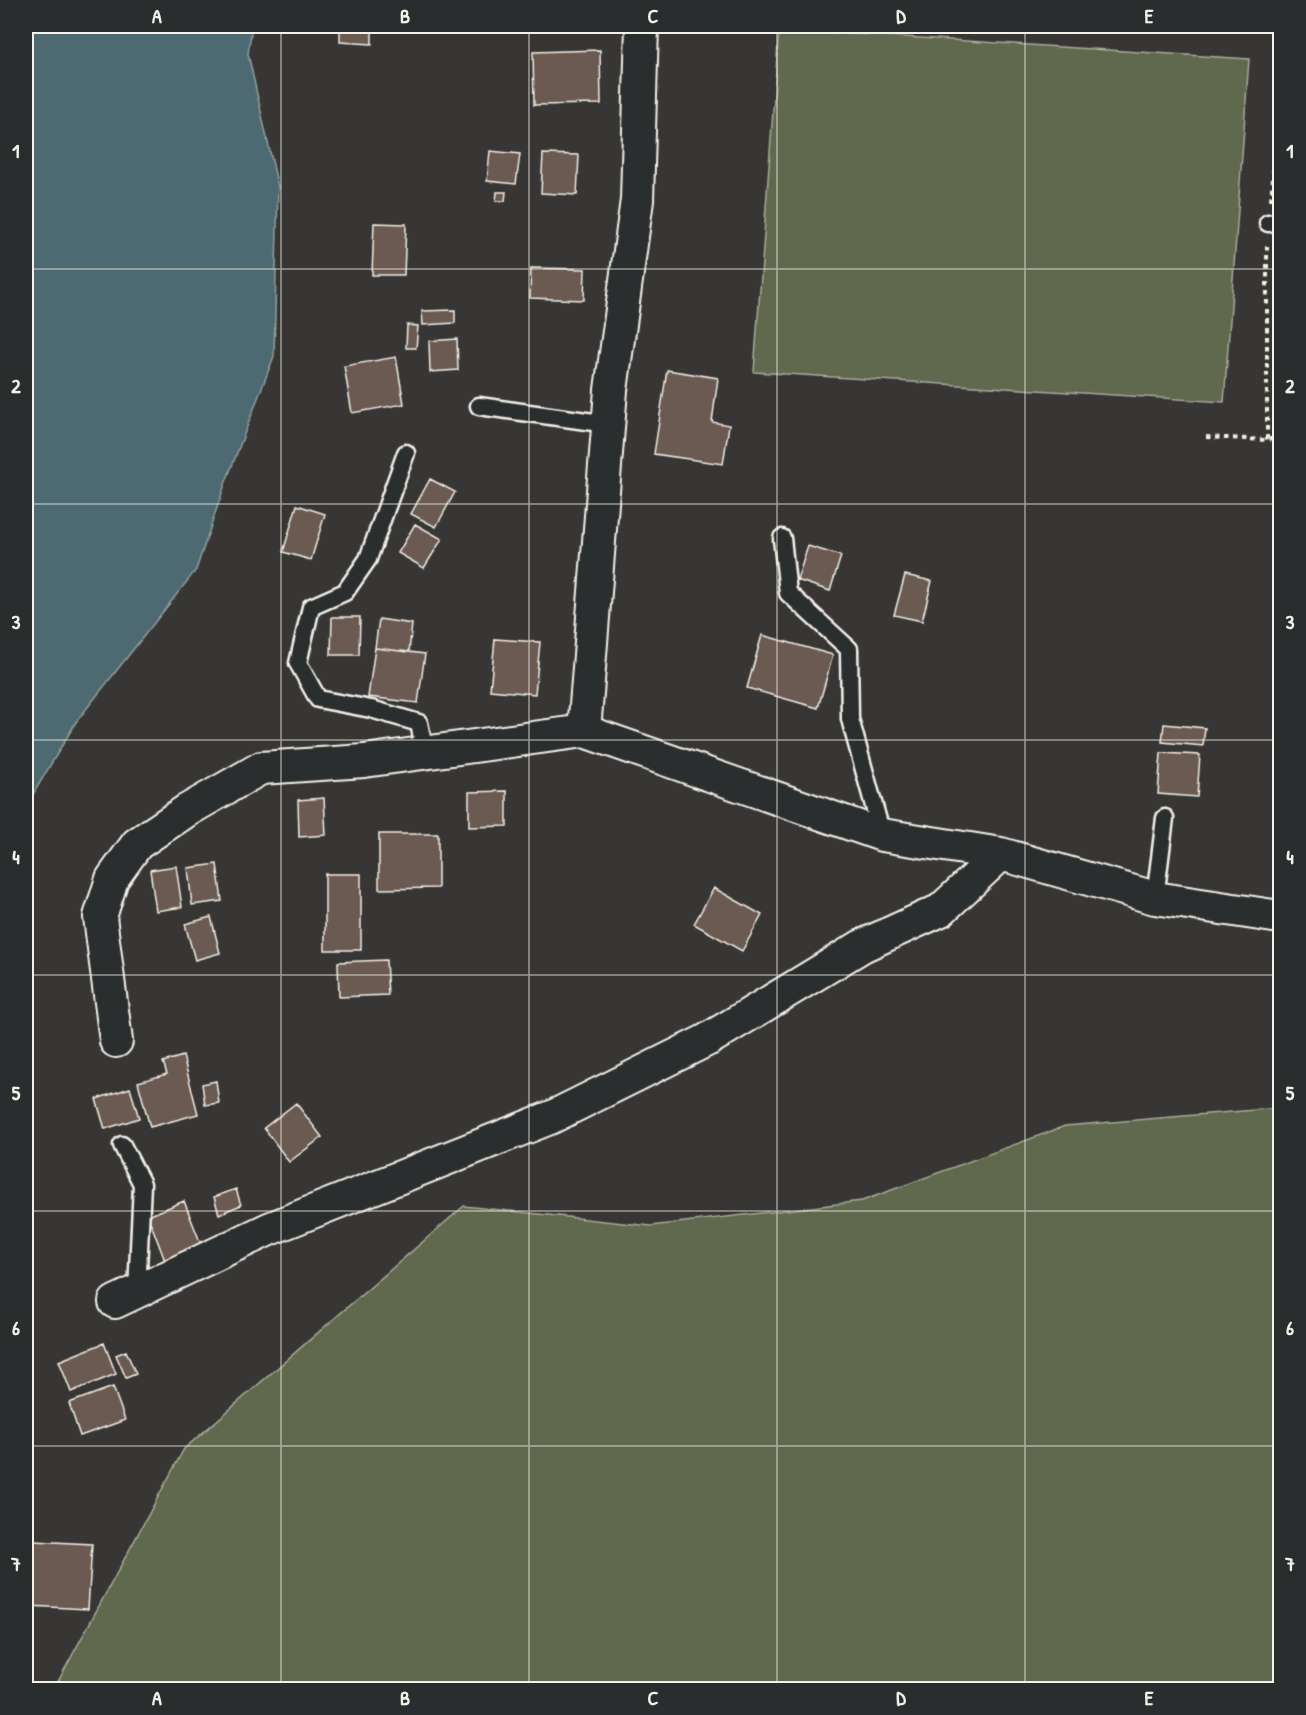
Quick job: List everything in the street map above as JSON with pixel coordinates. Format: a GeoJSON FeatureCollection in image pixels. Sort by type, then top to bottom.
{"type":"FeatureCollection","features":[{"type":"Feature","properties":{"kind":"street"},"geometry":{"type":"LineString","coordinates":[[584,731],[611,390],[637,200],[642,26]]}},
{"type":"Feature","properties":{"kind":"street"},"geometry":{"type":"LineString","coordinates":[[116,1041],[100,917],[112,879],[137,844],[186,811],[261,768],[364,761],[584,731],[882,836],[1000,854],[1155,898],[1281,917]]}},
{"type":"Feature","properties":{"kind":"street"},"geometry":{"type":"LineString","coordinates":[[126,1297],[269,1229],[552,1117],[707,1040],[862,946],[941,910],[1000,854]]}},
{"type":"Feature","properties":{"kind":"lane"},"geometry":{"type":"LineString","coordinates":[[479,406],[608,424]]}},
{"type":"Feature","properties":{"kind":"lane"},"geometry":{"type":"LineString","coordinates":[[406,453],[368,559],[345,591],[311,606],[298,663],[318,699],[419,723],[425,752]]}},
{"type":"Feature","properties":{"kind":"lane"},"geometry":{"type":"LineString","coordinates":[[782,538],[788,593],[849,649],[850,719],[882,836]]}},
{"type":"Feature","properties":{"kind":"lane"},"geometry":{"type":"LineString","coordinates":[[1155,898],[1165,818]]}},
{"type":"Feature","properties":{"kind":"lane"},"geometry":{"type":"LineString","coordinates":[[122,1145],[142,1184],[126,1297]]}},
{"type":"Feature","properties":{"kind":"path"},"geometry":{"type":"LineString","coordinates":[[1267,440],[1267,236],[1274,223],[1281,98]]}},
{"type":"Feature","properties":{"kind":"path"},"geometry":{"type":"LineString","coordinates":[[1206,437],[1267,440],[1281,437]]}},
{"type":"Feature","properties":{"kind":"green space"},"geometry":{"type":"Polygon","coordinates":[[[779,29],[1249,59],[1224,402],[754,372],[779,29]]]}},
{"type":"Feature","properties":{"kind":"green space"},"geometry":{"type":"Polygon","coordinates":[[[1280,1108],[1280,1689],[54,1689],[184,1449],[464,1206],[651,1226],[862,1201],[1065,1126],[1280,1108]]]}},
{"type":"Feature","properties":{"kind":"water"},"geometry":{"type":"Polygon","coordinates":[[[26,26],[252,26],[248,54],[278,187],[274,356],[224,487],[196,570],[76,722],[26,806],[26,26]]]}},
{"type":"Feature","properties":{"kind":"water"},"geometry":{"type":"Polygon","coordinates":[[[26,856],[32,882],[26,898],[26,856]]]}},
{"type":"Feature","properties":{"kind":"building"},"geometry":{"type":"Polygon","coordinates":[[[340,26],[372,26],[372,44],[340,42],[340,26]]]}},
{"type":"Feature","properties":{"kind":"building"},"geometry":{"type":"Polygon","coordinates":[[[600,50],[601,104],[534,105],[533,52],[600,50]]]}},
{"type":"Feature","properties":{"kind":"building"},"geometry":{"type":"Polygon","coordinates":[[[490,151],[520,154],[516,184],[487,181],[490,151]]]}},
{"type":"Feature","properties":{"kind":"building"},"geometry":{"type":"Polygon","coordinates":[[[543,154],[579,155],[577,195],[541,193],[543,154]]]}},
{"type":"Feature","properties":{"kind":"building"},"geometry":{"type":"Polygon","coordinates":[[[497,192],[506,192],[505,201],[496,201],[497,192]]]}},
{"type":"Feature","properties":{"kind":"building"},"geometry":{"type":"Polygon","coordinates":[[[374,223],[406,224],[404,275],[372,275],[374,223]]]}},
{"type":"Feature","properties":{"kind":"building"},"geometry":{"type":"Polygon","coordinates":[[[531,268],[585,269],[584,300],[530,298],[531,268]]]}},
{"type":"Feature","properties":{"kind":"building"},"geometry":{"type":"Polygon","coordinates":[[[455,310],[455,323],[423,325],[422,311],[455,310]]]}},
{"type":"Feature","properties":{"kind":"building"},"geometry":{"type":"Polygon","coordinates":[[[407,325],[418,326],[416,348],[406,348],[407,325]]]}},
{"type":"Feature","properties":{"kind":"building"},"geometry":{"type":"Polygon","coordinates":[[[457,339],[458,370],[430,372],[429,341],[457,339]]]}},
{"type":"Feature","properties":{"kind":"building"},"geometry":{"type":"Polygon","coordinates":[[[396,357],[404,404],[352,413],[344,366],[396,357]]]}},
{"type":"Feature","properties":{"kind":"building"},"geometry":{"type":"Polygon","coordinates":[[[667,370],[718,378],[712,422],[729,425],[723,464],[654,454],[667,370]]]}},
{"type":"Feature","properties":{"kind":"building"},"geometry":{"type":"Polygon","coordinates":[[[430,479],[455,492],[436,527],[411,514],[430,479]]]}},
{"type":"Feature","properties":{"kind":"building"},"geometry":{"type":"Polygon","coordinates":[[[297,505],[325,514],[311,560],[283,552],[297,505]]]}},
{"type":"Feature","properties":{"kind":"building"},"geometry":{"type":"Polygon","coordinates":[[[415,524],[442,539],[424,568],[398,553],[415,524]]]}},
{"type":"Feature","properties":{"kind":"building"},"geometry":{"type":"Polygon","coordinates":[[[808,546],[841,556],[830,591],[797,580],[808,546]]]}},
{"type":"Feature","properties":{"kind":"building"},"geometry":{"type":"Polygon","coordinates":[[[905,575],[932,581],[922,621],[894,615],[905,575]]]}},
{"type":"Feature","properties":{"kind":"building"},"geometry":{"type":"Polygon","coordinates":[[[332,617],[360,617],[359,655],[331,655],[332,617]]]}},
{"type":"Feature","properties":{"kind":"building"},"geometry":{"type":"Polygon","coordinates":[[[379,619],[412,624],[409,652],[375,648],[379,619]]]}},
{"type":"Feature","properties":{"kind":"building"},"geometry":{"type":"Polygon","coordinates":[[[762,635],[833,655],[818,708],[747,688],[762,635]]]}},
{"type":"Feature","properties":{"kind":"building"},"geometry":{"type":"Polygon","coordinates":[[[495,639],[540,642],[535,694],[490,690],[495,639]]]}},
{"type":"Feature","properties":{"kind":"building"},"geometry":{"type":"Polygon","coordinates":[[[375,648],[425,654],[418,703],[368,697],[375,648]]]}},
{"type":"Feature","properties":{"kind":"building"},"geometry":{"type":"Polygon","coordinates":[[[1280,651],[1280,676],[1276,676],[1280,651]]]}},
{"type":"Feature","properties":{"kind":"building"},"geometry":{"type":"Polygon","coordinates":[[[1164,724],[1205,728],[1203,746],[1162,742],[1164,724]]]}},
{"type":"Feature","properties":{"kind":"building"},"geometry":{"type":"Polygon","coordinates":[[[1161,753],[1200,755],[1197,797],[1158,794],[1161,753]]]}},
{"type":"Feature","properties":{"kind":"building"},"geometry":{"type":"Polygon","coordinates":[[[507,791],[507,826],[469,827],[469,792],[507,791]]]}},
{"type":"Feature","properties":{"kind":"building"},"geometry":{"type":"Polygon","coordinates":[[[324,798],[326,835],[299,837],[298,800],[324,798]]]}},
{"type":"Feature","properties":{"kind":"building"},"geometry":{"type":"Polygon","coordinates":[[[379,834],[438,834],[438,888],[379,889],[379,834]]]}},
{"type":"Feature","properties":{"kind":"building"},"geometry":{"type":"Polygon","coordinates":[[[217,864],[222,901],[192,905],[188,868],[217,864]]]}},
{"type":"Feature","properties":{"kind":"building"},"geometry":{"type":"Polygon","coordinates":[[[176,866],[182,907],[156,911],[150,870],[176,866]]]}},
{"type":"Feature","properties":{"kind":"building"},"geometry":{"type":"Polygon","coordinates":[[[325,874],[361,874],[361,950],[325,950],[325,874]]]}},
{"type":"Feature","properties":{"kind":"building"},"geometry":{"type":"Polygon","coordinates":[[[714,888],[762,915],[742,951],[694,924],[714,888]]]}},
{"type":"Feature","properties":{"kind":"building"},"geometry":{"type":"Polygon","coordinates":[[[211,917],[220,953],[195,960],[185,924],[211,917]]]}},
{"type":"Feature","properties":{"kind":"building"},"geometry":{"type":"Polygon","coordinates":[[[386,960],[388,995],[339,997],[338,962],[386,960]]]}},
{"type":"Feature","properties":{"kind":"building"},"geometry":{"type":"Polygon","coordinates":[[[183,1056],[198,1114],[150,1127],[138,1082],[167,1074],[163,1062],[183,1056]]]}},
{"type":"Feature","properties":{"kind":"building"},"geometry":{"type":"Polygon","coordinates":[[[216,1081],[219,1103],[205,1105],[202,1084],[216,1081]]]}},
{"type":"Feature","properties":{"kind":"building"},"geometry":{"type":"Polygon","coordinates":[[[130,1088],[139,1118],[105,1129],[96,1099],[130,1088]]]}},
{"type":"Feature","properties":{"kind":"building"},"geometry":{"type":"Polygon","coordinates":[[[296,1103],[322,1137],[289,1162],[264,1128],[296,1103]]]}},
{"type":"Feature","properties":{"kind":"building"},"geometry":{"type":"Polygon","coordinates":[[[236,1189],[241,1205],[219,1214],[214,1197],[236,1189]]]}},
{"type":"Feature","properties":{"kind":"building"},"geometry":{"type":"Polygon","coordinates":[[[184,1201],[206,1257],[169,1271],[148,1216],[184,1201]]]}},
{"type":"Feature","properties":{"kind":"building"},"geometry":{"type":"Polygon","coordinates":[[[104,1343],[116,1374],[71,1392],[59,1361],[104,1343]]]}},
{"type":"Feature","properties":{"kind":"building"},"geometry":{"type":"Polygon","coordinates":[[[126,1351],[136,1374],[126,1378],[116,1355],[126,1351]]]}},
{"type":"Feature","properties":{"kind":"building"},"geometry":{"type":"Polygon","coordinates":[[[113,1387],[125,1420],[80,1436],[69,1403],[113,1387]]]}},
{"type":"Feature","properties":{"kind":"building"},"geometry":{"type":"Polygon","coordinates":[[[33,1541],[92,1544],[88,1609],[29,1606],[33,1541]]]}}]}
